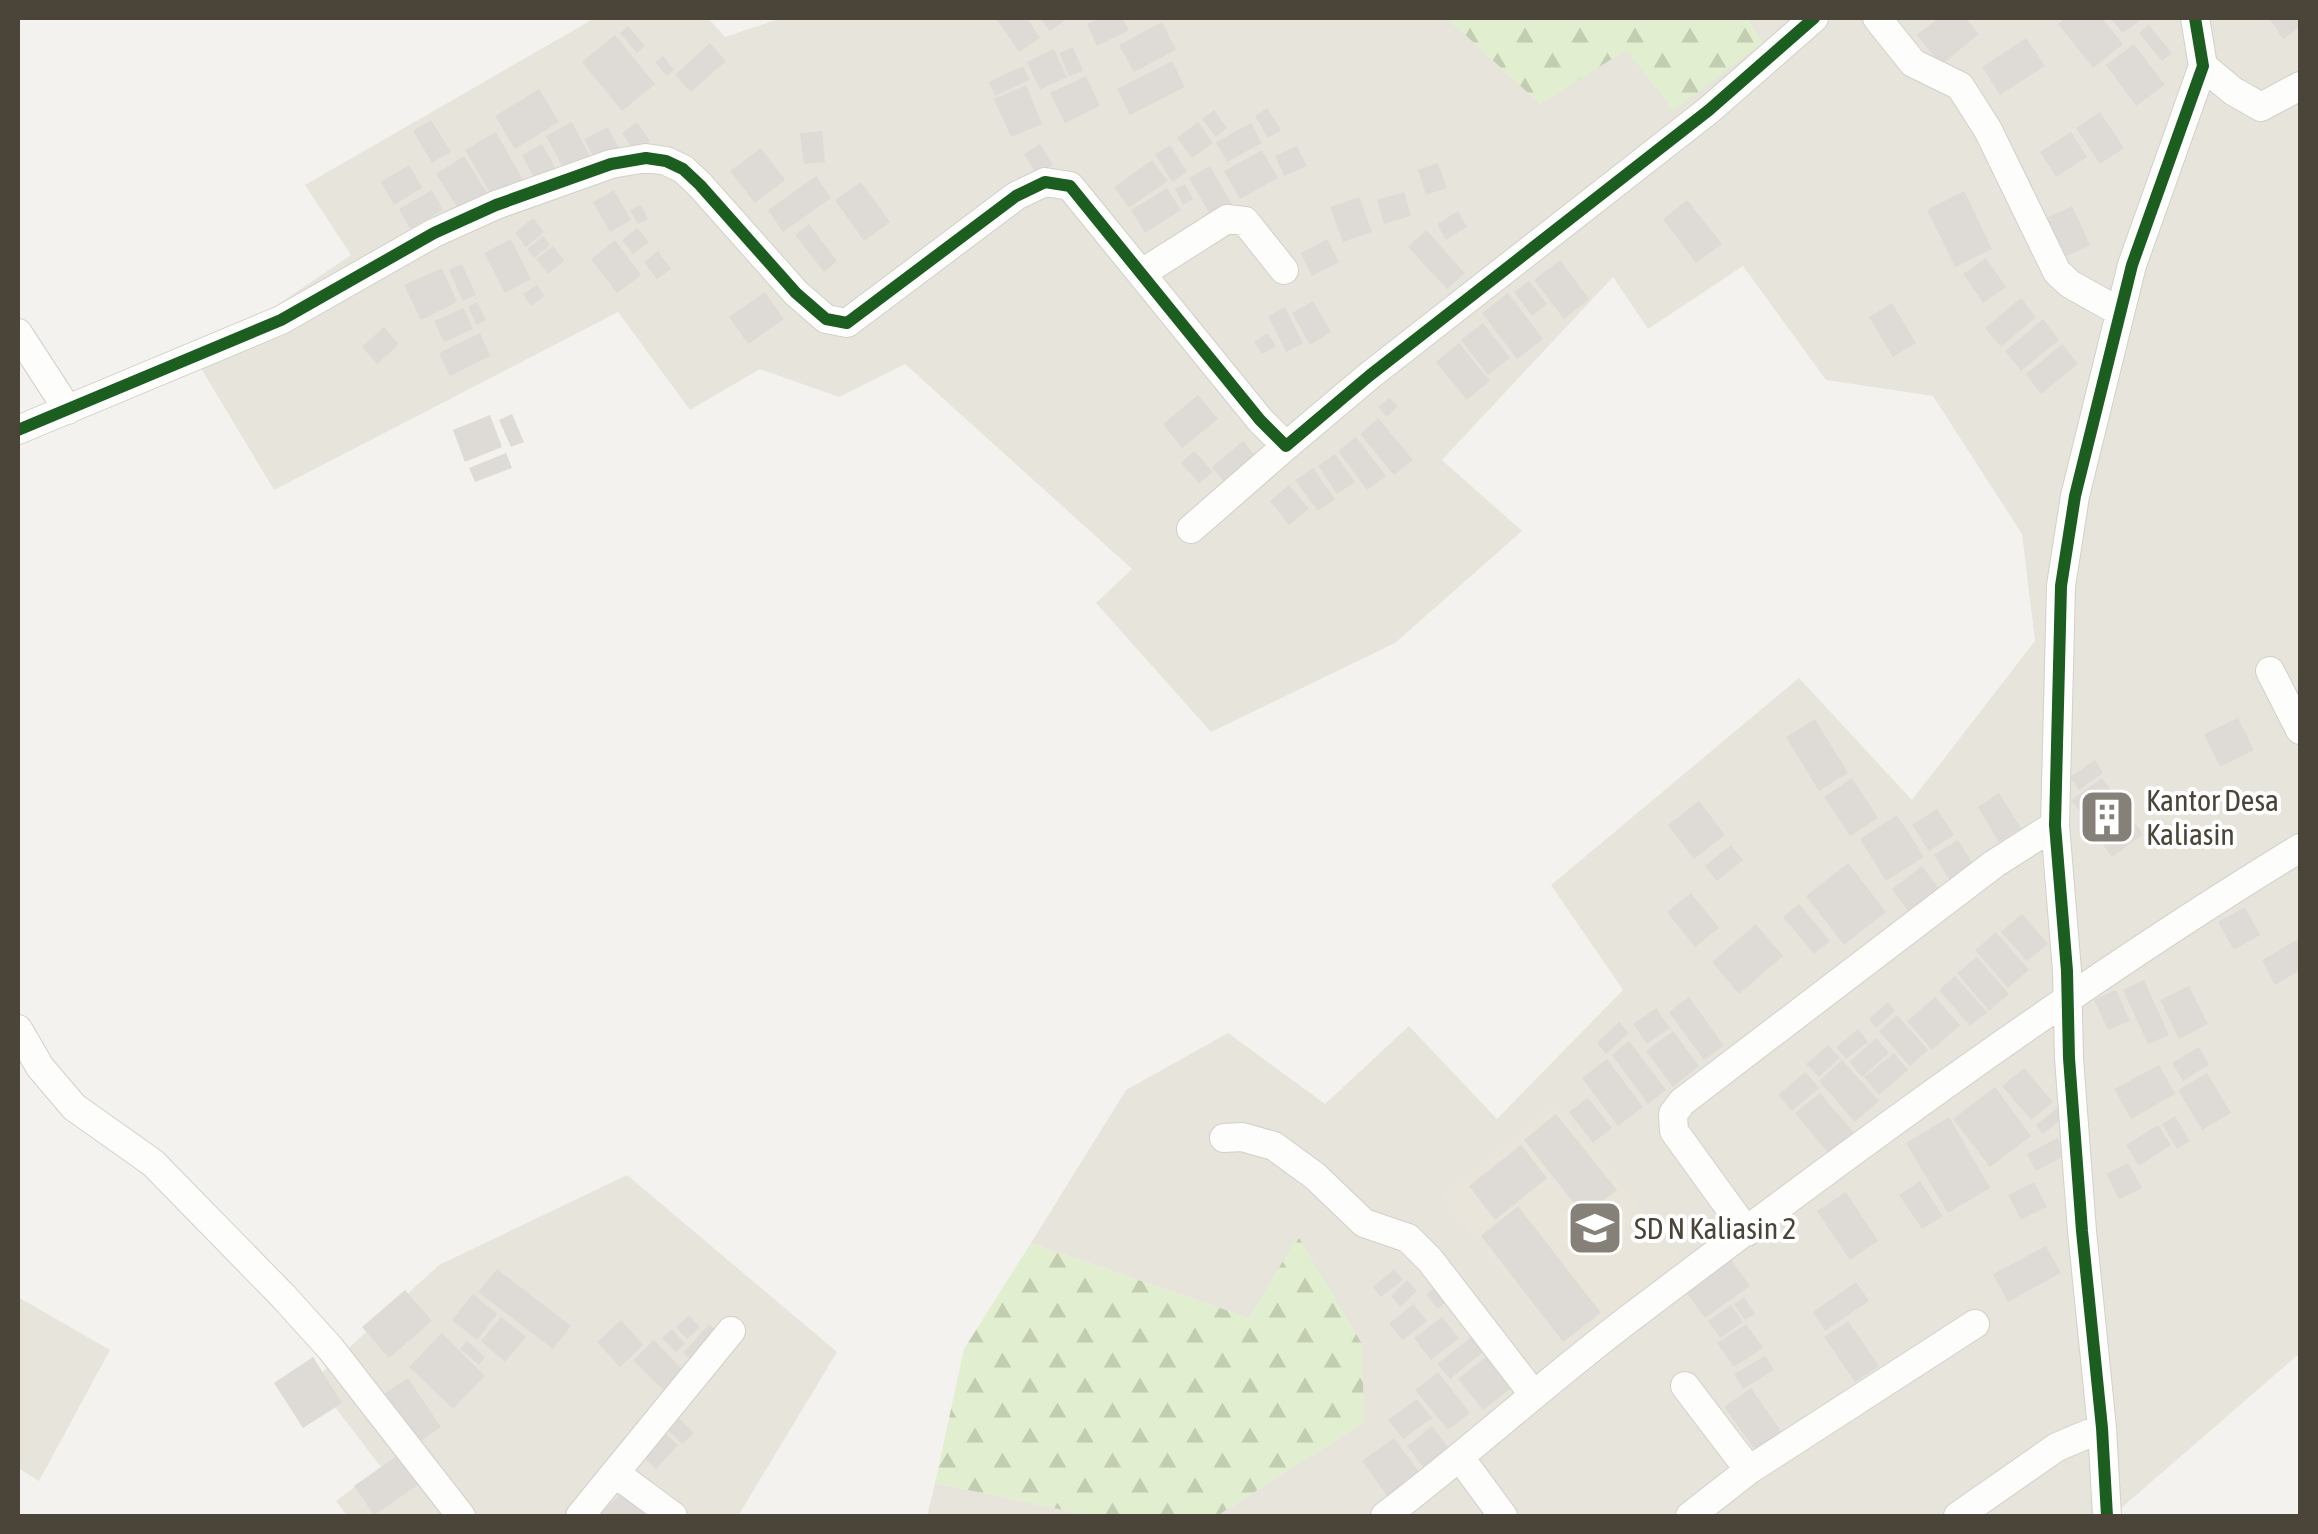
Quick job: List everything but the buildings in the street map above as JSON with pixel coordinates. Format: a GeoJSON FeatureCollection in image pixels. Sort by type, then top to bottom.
{"type":"FeatureCollection","features":[{"type":"Feature","properties":{"kind":"street"},"geometry":{"type":"LineString","coordinates":[[1191,529],[1399,352],[1709,110],[1814,18]]}},
{"type":"Feature","properties":{"kind":"street"},"geometry":{"type":"LineString","coordinates":[[1878,18],[1912,63],[1960,86],[1988,130],[2057,272],[2120,312]]}},
{"type":"Feature","properties":{"kind":"street"},"geometry":{"type":"LineString","coordinates":[[2106,1516],[2055,826],[2063,558],[2088,438],[2132,265],[2203,66],[2195,18]]}},
{"type":"Feature","properties":{"kind":"street"},"geometry":{"type":"LineString","coordinates":[[2203,66],[2233,91],[2261,107],[2300,86]]}},
{"type":"Feature","properties":{"kind":"street"},"geometry":{"type":"LineString","coordinates":[[18,430],[281,320],[434,233],[496,205],[611,164],[646,158],[683,169],[796,294],[826,319],[848,322],[1016,196],[1045,182],[1070,186],[1260,420],[1286,446]]}},
{"type":"Feature","properties":{"kind":"street"},"geometry":{"type":"LineString","coordinates":[[1142,273],[1227,218],[1244,221],[1284,270]]}},
{"type":"Feature","properties":{"kind":"street"},"geometry":{"type":"LineString","coordinates":[[18,333],[68,410]]}},
{"type":"Feature","properties":{"kind":"street"},"geometry":{"type":"LineString","coordinates":[[2270,671],[2300,730]]}},
{"type":"Feature","properties":{"kind":"street"},"geometry":{"type":"LineString","coordinates":[[1747,1232],[1674,1131],[1673,1114],[1682,1102],[1994,864],[2055,826]]}},
{"type":"Feature","properties":{"kind":"street"},"geometry":{"type":"LineString","coordinates":[[1385,1516],[1461,1459],[1636,1314],[1747,1232],[2067,999],[2300,848]]}},
{"type":"Feature","properties":{"kind":"street"},"geometry":{"type":"LineString","coordinates":[[18,1029],[40,1066],[74,1107],[153,1164],[284,1297],[331,1349],[461,1516]]}},
{"type":"Feature","properties":{"kind":"street"},"geometry":{"type":"LineString","coordinates":[[1224,1138],[1242,1137],[1274,1146],[1315,1176],[1364,1223],[1408,1238],[1430,1260],[1534,1396]]}},
{"type":"Feature","properties":{"kind":"street"},"geometry":{"type":"LineString","coordinates":[[1690,1516],[1750,1470],[1975,1324]]}},
{"type":"Feature","properties":{"kind":"street"},"geometry":{"type":"LineString","coordinates":[[580,1516],[731,1331]]}},
{"type":"Feature","properties":{"kind":"street"},"geometry":{"type":"LineString","coordinates":[[1685,1386],[1750,1470]]}},
{"type":"Feature","properties":{"kind":"street"},"geometry":{"type":"LineString","coordinates":[[1958,1516],[2058,1447],[2102,1428]]}},
{"type":"Feature","properties":{"kind":"street"},"geometry":{"type":"LineString","coordinates":[[1461,1459],[1503,1516]]}},
{"type":"Feature","properties":{"kind":"street"},"geometry":{"type":"LineString","coordinates":[[615,1473],[674,1516]]}},
{"type":"Feature","properties":{"kind":"shaded area"},"geometry":{"type":"Polygon","coordinates":[[[595,18],[708,18],[725,37],[782,18],[1447,18],[1540,104],[1626,49],[1762,43],[1747,18],[2300,18],[2300,1353],[2112,1516],[1217,1516],[1364,1422],[1299,1237],[1249,1318],[1031,1243],[1126,1090],[1228,1033],[1325,1104],[1409,1026],[1497,1119],[1623,990],[1551,885],[1799,678],[1912,800],[2035,641],[2022,534],[1933,396],[1826,380],[1743,266],[1648,329],[1613,277],[1442,460],[1522,531],[1395,643],[1211,732],[1096,603],[1132,569],[905,364],[839,397],[760,369],[690,410],[618,312],[274,490],[196,360],[351,255],[305,185],[595,18]]]}},
{"type":"Feature","properties":{"kind":"shaded area","name":"SD N Kaliasin 2"},"geometry":{"type":"Polygon","coordinates":[[[1554,1105],[1685,1263],[1573,1356],[1442,1197],[1554,1105]],[[1555,1115],[1524,1140],[1585,1216],[1617,1190],[1555,1115]],[[1521,1145],[1470,1186],[1496,1219],[1547,1177],[1521,1145]],[[1518,1207],[1481,1236],[1563,1341],[1518,1207]]]}},
{"type":"Feature","properties":{"kind":"shaded area"},"geometry":{"type":"Polygon","coordinates":[[[627,1175],[837,1352],[738,1516],[347,1516],[336,1501],[381,1467],[314,1380],[439,1265],[627,1175]]]}},
{"type":"Feature","properties":{"kind":"shaded area"},"geometry":{"type":"Polygon","coordinates":[[[18,1297],[110,1350],[39,1481],[18,1468],[18,1297]]]}},
{"type":"Feature","properties":{"kind":"shaded area"},"geometry":{"type":"Polygon","coordinates":[[[935,1483],[1092,1516],[927,1516],[935,1483]]]}},
{"type":"Feature","properties":{"kind":"green space"},"geometry":{"type":"Polygon","coordinates":[[[1447,18],[1747,18],[1763,42],[1674,111],[1626,50],[1540,104],[1447,18]]]}},
{"type":"Feature","properties":{"kind":"green space"},"geometry":{"type":"Polygon","coordinates":[[[1298,1236],[1362,1344],[1364,1422],[1217,1516],[1092,1516],[935,1483],[964,1349],[1031,1243],[1249,1318],[1298,1236]]]}},
{"type":"Feature","properties":{"kind":"cycle path"},"geometry":{"type":"LineString","coordinates":[[18,430],[281,320],[434,233],[496,205],[611,164],[646,158],[683,169],[796,293],[826,319],[847,323],[1016,196],[1045,182],[1070,186],[1260,420],[1286,446],[1369,376],[1709,110],[1814,18]]}},
{"type":"Feature","properties":{"kind":"cycle path"},"geometry":{"type":"LineString","coordinates":[[2107,1516],[2082,1231],[2055,825],[2061,586],[2075,496],[2132,265],[2203,66],[2195,18]]}},
{"type":"Feature","properties":{"kind":"place","name":"Kantor Desa Kaliasin"},"geometry":{"type":"Point","coordinates":[2107,817]}},
{"type":"Feature","properties":{"kind":"place","name":"SD N Kaliasin 2"},"geometry":{"type":"Point","coordinates":[1595,1228]}}]}
